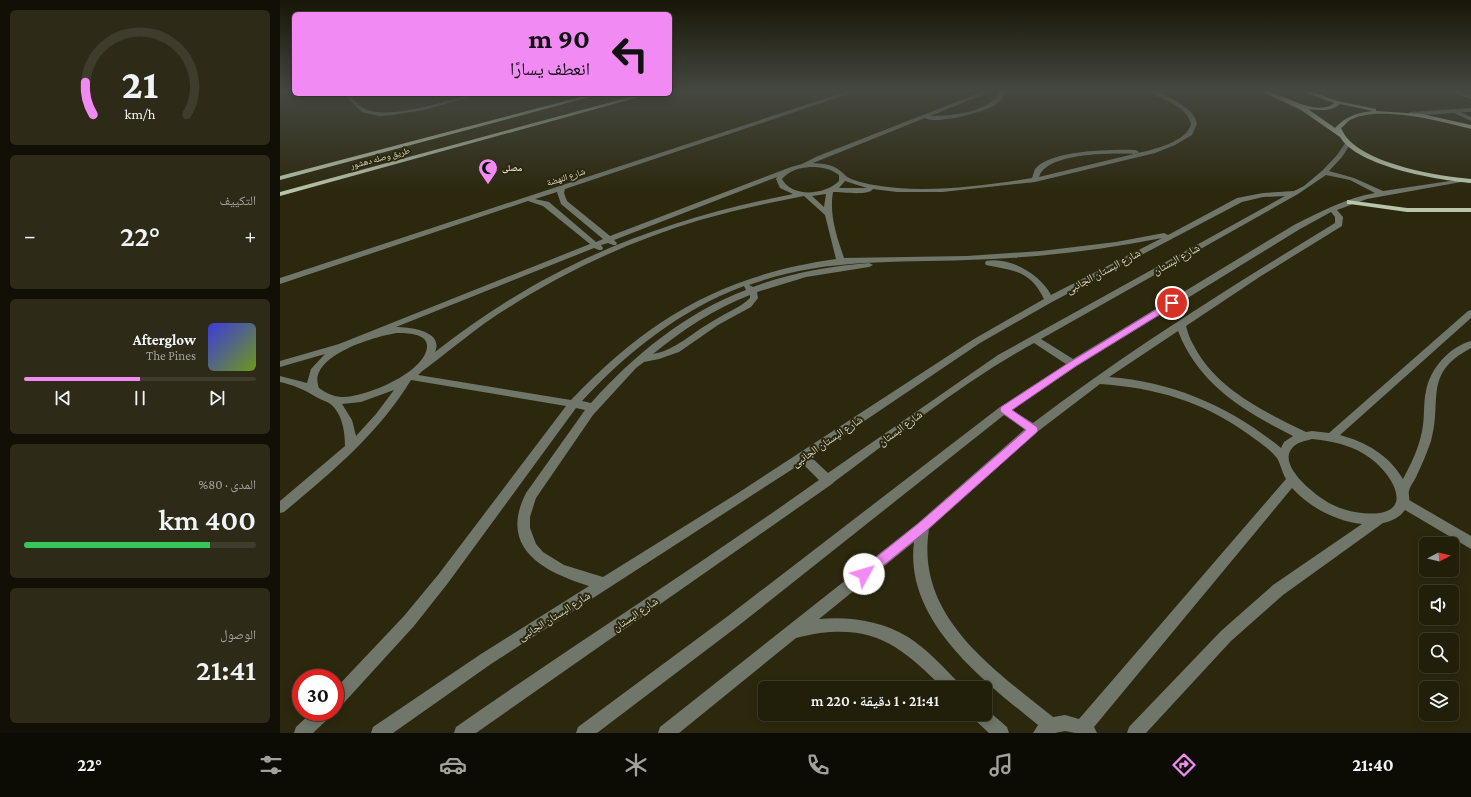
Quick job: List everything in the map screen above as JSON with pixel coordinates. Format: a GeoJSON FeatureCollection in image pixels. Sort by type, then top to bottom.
{"type":"FeatureCollection","features":[{"type":"Feature","properties":{"kind":"main road","name":"طريق وصله دهشور"},"geometry":{"type":"LineString","coordinates":[[280,178],[484,124]]}},
{"type":"Feature","properties":{"kind":"main road","name":"طريق وصله دهشور"},"geometry":{"type":"LineString","coordinates":[[280,194],[536,124]]}},
{"type":"Feature","properties":{"kind":"main road"},"geometry":{"type":"LineString","coordinates":[[1328,124],[1344,139],[1366,154],[1393,165],[1426,175],[1466,181]]}},
{"type":"Feature","properties":{"kind":"main road"},"geometry":{"type":"LineString","coordinates":[[1340,124],[1338,128],[1344,139]]}},
{"type":"Feature","properties":{"kind":"main road"},"geometry":{"type":"LineString","coordinates":[[1461,124],[1471,127]]}},
{"type":"Feature","properties":{"kind":"main road"},"geometry":{"type":"LineString","coordinates":[[1350,202],[1407,210],[1471,210]]}},
{"type":"Feature","properties":{"kind":"street","name":"شارع النهضة"},"geometry":{"type":"LineString","coordinates":[[280,281],[743,124]]}},
{"type":"Feature","properties":{"kind":"street","name":"شارع النهضة"},"geometry":{"type":"LineString","coordinates":[[280,274],[525,197],[562,187],[753,124]]}},
{"type":"Feature","properties":{"kind":"street"},"geometry":{"type":"LineString","coordinates":[[280,364],[348,344],[595,245],[786,171],[803,166],[905,124]]}},
{"type":"Feature","properties":{"kind":"street"},"geometry":{"type":"LineString","coordinates":[[803,166],[817,165],[830,167],[839,172],[843,177],[856,183],[879,188],[905,190],[956,189],[1006,184],[1035,180],[1146,153],[1172,145],[1190,133],[1194,124]]}},
{"type":"Feature","properties":{"kind":"street","name":"شارع البستان"},"geometry":{"type":"LineString","coordinates":[[462,733],[512,697],[706,566],[828,481],[964,382],[1001,357],[1296,193],[1313,182],[1341,153],[1344,139]]}},
{"type":"Feature","properties":{"kind":"street"},"geometry":{"type":"LineString","coordinates":[[1035,180],[1034,175],[1040,167],[1064,158],[1107,152],[1146,153]]}},
{"type":"Feature","properties":{"kind":"street"},"geometry":{"type":"LineString","coordinates":[[830,167],[830,158],[832,153]]}},
{"type":"Feature","properties":{"kind":"street"},"geometry":{"type":"LineString","coordinates":[[786,171],[779,179],[782,187],[804,194],[827,213]]}},
{"type":"Feature","properties":{"kind":"street"},"geometry":{"type":"LineString","coordinates":[[1324,172],[1357,181],[1383,194]]}},
{"type":"Feature","properties":{"kind":"street"},"geometry":{"type":"LineString","coordinates":[[841,261],[827,213],[827,204],[831,190],[841,184],[843,177]]}},
{"type":"Feature","properties":{"kind":"street"},"geometry":{"type":"LineString","coordinates":[[584,733],[869,517],[1004,410],[1073,364],[1283,236],[1332,209],[1350,202],[1383,194],[1417,187],[1466,181]]}},
{"type":"Feature","properties":{"kind":"street"},"geometry":{"type":"LineString","coordinates":[[562,187],[560,193],[564,202],[616,246]]}},
{"type":"Feature","properties":{"kind":"street"},"geometry":{"type":"LineString","coordinates":[[280,379],[299,383],[321,395],[330,398],[354,399],[381,392],[408,378],[464,332],[504,305],[544,281],[616,246],[657,230],[751,204],[831,190],[856,191],[879,188]]}},
{"type":"Feature","properties":{"kind":"street","name":"شارع البستان الجانبى"},"geometry":{"type":"LineString","coordinates":[[379,733],[486,659],[803,457],[977,341],[1049,300],[1240,200],[1263,195],[1296,193]]}},
{"type":"Feature","properties":{"kind":"street"},"geometry":{"type":"LineString","coordinates":[[525,197],[546,204],[604,252]]}},
{"type":"Feature","properties":{"kind":"street"},"geometry":{"type":"LineString","coordinates":[[666,733],[923,527],[1033,430],[1098,380],[1258,274],[1339,224],[1340,220],[1338,214],[1332,209]]}},
{"type":"Feature","properties":{"kind":"street"},"geometry":{"type":"LineString","coordinates":[[344,690],[409,621],[443,579],[573,404],[590,384],[650,332],[700,302],[744,282],[795,268],[841,261],[886,258],[966,258],[1017,256],[1109,246],[1176,233]]}},
{"type":"Feature","properties":{"kind":"street"},"geometry":{"type":"LineString","coordinates":[[604,584],[566,572],[550,564],[536,553],[526,540],[522,523],[526,506],[536,488],[593,407],[641,360],[664,340],[693,320],[724,303],[752,291],[806,274],[852,267],[890,264],[991,263],[1010,266],[1030,275],[1042,287],[1049,300]]}},
{"type":"Feature","properties":{"kind":"street"},"geometry":{"type":"LineString","coordinates":[[641,360],[660,356],[683,346],[715,323],[748,305],[754,298],[752,291],[744,282]]}},
{"type":"Feature","properties":{"kind":"street"},"geometry":{"type":"LineString","coordinates":[[1331,437],[1471,313]]}},
{"type":"Feature","properties":{"kind":"street"},"geometry":{"type":"LineString","coordinates":[[1181,326],[1194,357],[1208,374],[1248,407],[1274,422],[1304,436]]}},
{"type":"Feature","properties":{"kind":"street"},"geometry":{"type":"LineString","coordinates":[[369,335],[400,330],[423,334],[431,342],[432,347],[428,359],[423,366]]}},
{"type":"Feature","properties":{"kind":"street"},"geometry":{"type":"LineString","coordinates":[[1034,338],[1073,364]]}},
{"type":"Feature","properties":{"kind":"street"},"geometry":{"type":"LineString","coordinates":[[315,391],[312,380],[317,368],[330,355],[348,344]]}},
{"type":"Feature","properties":{"kind":"street"},"geometry":{"type":"LineString","coordinates":[[1471,344],[1451,356],[1442,365],[1436,375],[1431,387],[1429,401],[1430,416],[1424,445],[1403,497],[1399,511],[1390,517],[1378,520],[1365,520],[1337,513],[1311,498],[1292,480],[1285,467],[1283,456],[1284,449],[1289,443],[1304,436],[1331,437],[1354,444],[1376,457],[1394,473],[1403,497],[1471,542]]}},
{"type":"Feature","properties":{"kind":"street"},"geometry":{"type":"LineString","coordinates":[[408,378],[593,407]]}},
{"type":"Feature","properties":{"kind":"street"},"geometry":{"type":"LineString","coordinates":[[280,508],[351,446],[385,411],[408,378]]}},
{"type":"Feature","properties":{"kind":"street"},"geometry":{"type":"LineString","coordinates":[[1098,380],[1145,384],[1193,398],[1240,422],[1283,456]]}},
{"type":"Feature","properties":{"kind":"street"},"geometry":{"type":"LineString","coordinates":[[330,398],[340,409],[347,422],[351,446]]}},
{"type":"Feature","properties":{"kind":"street"},"geometry":{"type":"LineString","coordinates":[[1004,410],[1033,430]]}},
{"type":"Feature","properties":{"kind":"street"},"geometry":{"type":"LineString","coordinates":[[803,457],[828,481]]}},
{"type":"Feature","properties":{"kind":"street"},"geometry":{"type":"LineString","coordinates":[[923,527],[920,551],[923,577],[932,604],[947,630],[969,655],[1046,729],[1060,722],[1071,723],[1086,730],[1292,480]]}},
{"type":"Feature","properties":{"kind":"street"},"geometry":{"type":"LineString","coordinates":[[1135,733],[1226,636],[1278,590],[1378,520]]}},
{"type":"Feature","properties":{"kind":"street"},"geometry":{"type":"LineString","coordinates":[[792,632],[820,626],[841,626],[876,631],[903,643],[925,660],[947,681]]}},
{"type":"Feature","properties":{"kind":"street"},"geometry":{"type":"LineString","coordinates":[[302,733],[314,721]]}},
{"type":"Feature","properties":{"kind":"street"},"geometry":{"type":"LineString","coordinates":[[988,721],[1001,733]]}},
{"type":"Feature","properties":{"kind":"place","name":"مصلى"},"geometry":{"type":"Point","coordinates":[488,185]}},
{"type":"Feature","properties":{"kind":"route"},"geometry":{"type":"LineString","coordinates":[[864,574],[923,527],[1033,430],[1004,410],[1073,364],[1172,303]]}}]}
